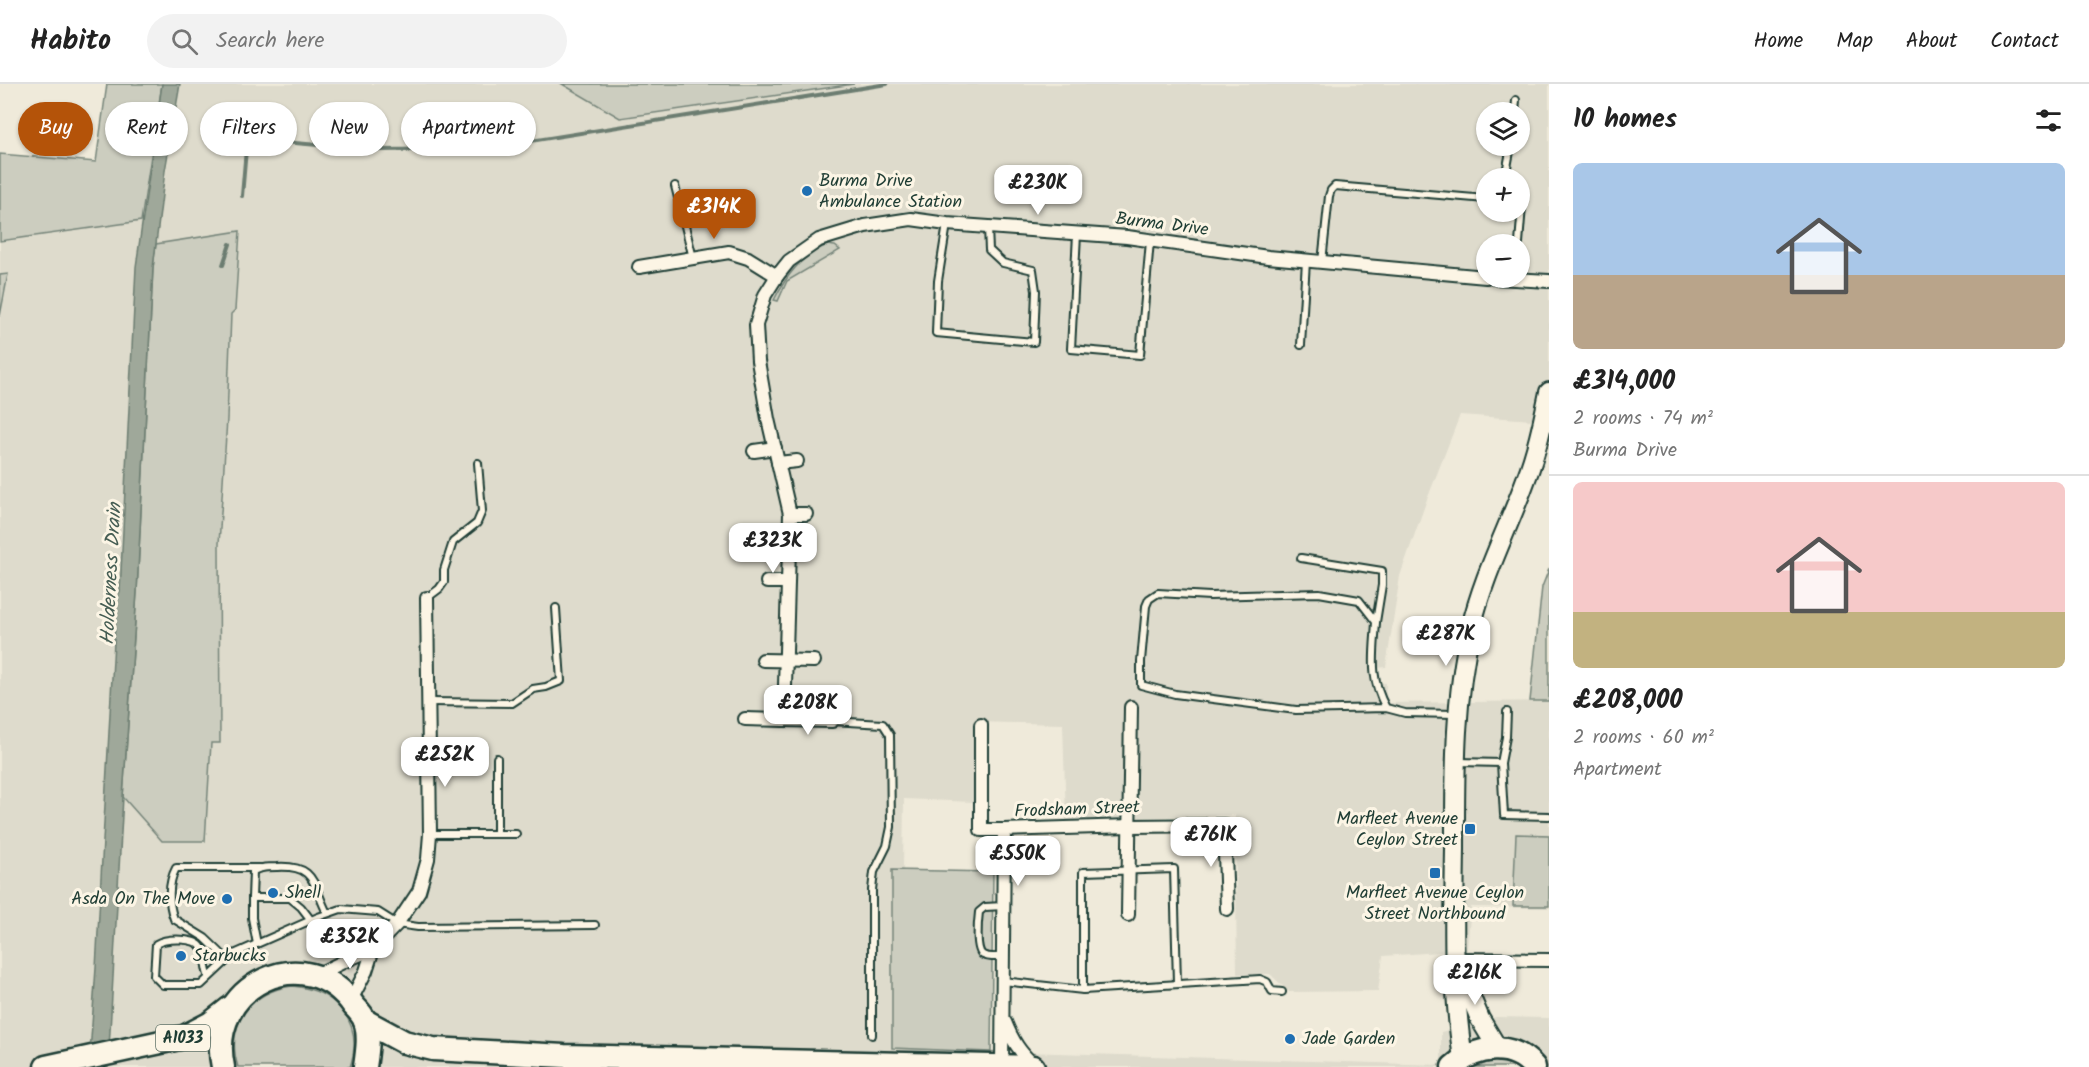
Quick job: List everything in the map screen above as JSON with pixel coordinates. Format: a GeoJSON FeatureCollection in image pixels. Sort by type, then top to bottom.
{"type":"FeatureCollection","features":[{"type":"Feature","properties":{"kind":"highway","name":"A1033"},"geometry":{"type":"LineString","coordinates":[[223,1067],[219,1052],[221,1029],[231,1008],[244,992],[267,978],[279,974],[297,973],[314,976],[340,990],[351,1000],[365,1021],[368,1048],[365,1067]]}},
{"type":"Feature","properties":{"kind":"highway","name":"A1033"},"geometry":{"type":"LineString","coordinates":[[46,1067],[184,1037],[211,1023],[231,1008]]}},
{"type":"Feature","properties":{"kind":"highway","name":"A1033"},"geometry":{"type":"LineString","coordinates":[[365,1021],[404,1042],[433,1049],[564,1056],[1034,1067]]}},
{"type":"Feature","properties":{"kind":"highway"},"geometry":{"type":"LineString","coordinates":[[1458,1062],[1480,1050],[1498,1049],[1516,1053],[1534,1066]]}},
{"type":"Feature","properties":{"kind":"street","name":"Burma Drive"},"geometry":{"type":"LineString","coordinates":[[784,720],[789,514],[768,419],[756,325],[765,295],[777,276],[789,261],[819,240],[853,229],[911,219],[988,228],[1150,241],[1306,261],[1476,276]]}},
{"type":"Feature","properties":{"kind":"street"},"geometry":{"type":"LineString","coordinates":[[639,267],[729,252],[748,258],[777,276]]}},
{"type":"Feature","properties":{"kind":"street"},"geometry":{"type":"LineString","coordinates":[[1530,280],[1549,281]]}},
{"type":"Feature","properties":{"kind":"street"},"geometry":{"type":"LineString","coordinates":[[1458,1062],[1454,959],[1457,714],[1471,628],[1492,561],[1526,479],[1549,392]]}},
{"type":"Feature","properties":{"kind":"street"},"geometry":{"type":"LineString","coordinates":[[754,451],[775,448]]}},
{"type":"Feature","properties":{"kind":"street"},"geometry":{"type":"LineString","coordinates":[[778,463],[797,461]]}},
{"type":"Feature","properties":{"kind":"street"},"geometry":{"type":"LineString","coordinates":[[789,514],[806,514]]}},
{"type":"Feature","properties":{"kind":"street"},"geometry":{"type":"LineString","coordinates":[[767,582],[788,582]]}},
{"type":"Feature","properties":{"kind":"street"},"geometry":{"type":"LineString","coordinates":[[314,976],[373,949],[397,924],[418,891],[428,859],[430,834],[427,598]]}},
{"type":"Feature","properties":{"kind":"street"},"geometry":{"type":"LineString","coordinates":[[763,660],[814,661]]}},
{"type":"Feature","properties":{"kind":"street"},"geometry":{"type":"LineString","coordinates":[[1128,915],[1131,707]]}},
{"type":"Feature","properties":{"kind":"street"},"geometry":{"type":"LineString","coordinates":[[745,719],[832,721]]}},
{"type":"Feature","properties":{"kind":"street","name":"Frodsham Street"},"geometry":{"type":"LineString","coordinates":[[981,725],[981,830],[1224,825],[1227,909]]}},
{"type":"Feature","properties":{"kind":"street"},"geometry":{"type":"LineString","coordinates":[[1002,1066],[1004,830]]}},
{"type":"Feature","properties":{"kind":"street"},"geometry":{"type":"LineString","coordinates":[[351,1000],[366,971],[373,949]]}},
{"type":"Feature","properties":{"kind":"street"},"geometry":{"type":"LineString","coordinates":[[1454,959],[1549,960]]}},
{"type":"Feature","properties":{"kind":"street"},"geometry":{"type":"LineString","coordinates":[[1454,959],[1480,1019],[1498,1049]]}},
{"type":"Feature","properties":{"kind":"street"},"geometry":{"type":"LineString","coordinates":[[1003,1015],[1012,1039],[1034,1067]]}},
{"type":"Feature","properties":{"kind":"lane"},"geometry":{"type":"LineString","coordinates":[[675,186],[693,258]]}},
{"type":"Feature","properties":{"kind":"lane"},"geometry":{"type":"LineString","coordinates":[[1322,262],[1329,196],[1335,186],[1476,198]]}},
{"type":"Feature","properties":{"kind":"lane"},"geometry":{"type":"LineString","coordinates":[[947,224],[939,281],[936,333],[1034,342],[1036,291],[1033,270],[1003,263],[989,250],[988,228]]}},
{"type":"Feature","properties":{"kind":"lane"},"geometry":{"type":"LineString","coordinates":[[1077,234],[1071,349],[1140,355],[1150,241]]}},
{"type":"Feature","properties":{"kind":"lane"},"geometry":{"type":"LineString","coordinates":[[1301,345],[1306,261]]}},
{"type":"Feature","properties":{"kind":"lane"},"geometry":{"type":"LineString","coordinates":[[427,598],[444,582],[444,570],[453,542],[477,523],[482,511],[478,463]]}},
{"type":"Feature","properties":{"kind":"lane"},"geometry":{"type":"LineString","coordinates":[[1301,558],[1382,571],[1374,671],[1377,692],[1386,708]]}},
{"type":"Feature","properties":{"kind":"lane"},"geometry":{"type":"LineString","coordinates":[[1377,622],[1359,600],[1320,593],[1210,596],[1158,593],[1149,599],[1146,606],[1141,686],[1175,694],[1296,710],[1386,708],[1405,713],[1457,714]]}},
{"type":"Feature","properties":{"kind":"lane"},"geometry":{"type":"LineString","coordinates":[[429,702],[512,703],[533,689],[561,681],[556,608]]}},
{"type":"Feature","properties":{"kind":"lane"},"geometry":{"type":"LineString","coordinates":[[1507,712],[1506,737],[1501,763],[1504,815],[1549,816]]}},
{"type":"Feature","properties":{"kind":"lane"},"geometry":{"type":"LineString","coordinates":[[832,721],[883,724],[890,735],[891,827],[886,846],[874,872],[872,890],[872,1035]]}},
{"type":"Feature","properties":{"kind":"lane"},"geometry":{"type":"LineString","coordinates":[[496,834],[497,758]]}},
{"type":"Feature","properties":{"kind":"lane"},"geometry":{"type":"LineString","coordinates":[[1455,762],[1501,763]]}},
{"type":"Feature","properties":{"kind":"lane"},"geometry":{"type":"LineString","coordinates":[[430,834],[516,834]]}},
{"type":"Feature","properties":{"kind":"lane"},"geometry":{"type":"LineString","coordinates":[[228,960],[205,938],[174,919],[171,909],[171,878],[176,868],[295,867],[305,870],[327,914]]}},
{"type":"Feature","properties":{"kind":"lane"},"geometry":{"type":"LineString","coordinates":[[257,944],[252,918],[252,898],[254,871],[260,868]]}},
{"type":"Feature","properties":{"kind":"lane"},"geometry":{"type":"LineString","coordinates":[[1083,990],[1083,872],[1174,869],[1177,983]]}},
{"type":"Feature","properties":{"kind":"lane"},"geometry":{"type":"LineString","coordinates":[[252,898],[290,898],[311,920]]}},
{"type":"Feature","properties":{"kind":"lane"},"geometry":{"type":"LineString","coordinates":[[1003,906],[985,907],[979,912],[978,947],[979,953],[983,956],[1003,957]]}},
{"type":"Feature","properties":{"kind":"lane"},"geometry":{"type":"LineString","coordinates":[[209,977],[202,946],[196,942],[163,940],[156,944],[154,976],[156,979],[163,985],[201,985],[234,954],[341,909],[378,912],[397,924],[418,927],[595,925]]}},
{"type":"Feature","properties":{"kind":"lane"},"geometry":{"type":"LineString","coordinates":[[1003,981],[1083,990],[1260,979],[1267,982],[1272,991],[1282,992]]}},
{"type":"Feature","properties":{"kind":"shaded area"},"geometry":{"type":"Polygon","coordinates":[[[107,84],[162,84],[159,102],[105,102],[105,156],[151,156],[141,221],[0,241],[0,154],[96,162],[107,84]]]}},
{"type":"Feature","properties":{"kind":"shaded area"},"geometry":{"type":"Polygon","coordinates":[[[162,84],[180,84],[177,102],[159,102],[162,84]]]}},
{"type":"Feature","properties":{"kind":"shaded area"},"geometry":{"type":"Polygon","coordinates":[[[180,84],[562,84],[620,118],[854,84],[1549,84],[1549,389],[1541,393],[1533,420],[1460,415],[1400,576],[1386,667],[1378,668],[1375,682],[1386,683],[1385,703],[1549,701],[1549,908],[1471,907],[1467,950],[1383,956],[1378,991],[1289,992],[1270,974],[1237,974],[1235,815],[1066,820],[1063,724],[975,722],[973,802],[904,799],[903,870],[892,871],[892,1048],[1441,1065],[1441,1032],[1496,1017],[1549,1018],[1549,1067],[350,1067],[354,1047],[353,1035],[340,1007],[327,995],[308,987],[235,1058],[238,1067],[108,1067],[123,797],[162,841],[204,841],[211,742],[220,743],[218,561],[231,314],[235,310],[194,239],[138,248],[120,591],[116,605],[89,1067],[0,1067],[0,316],[8,275],[0,275],[0,241],[159,218],[169,156],[188,156],[188,102],[177,102],[180,84]]]}},
{"type":"Feature","properties":{"kind":"shaded area"},"geometry":{"type":"Polygon","coordinates":[[[562,84],[854,84],[620,118],[562,84]]]}},
{"type":"Feature","properties":{"kind":"shaded area"},"geometry":{"type":"Polygon","coordinates":[[[152,156],[168,156],[153,268],[137,592],[108,1067],[89,1067],[116,605],[120,591],[136,267],[152,156]]]}},
{"type":"Feature","properties":{"kind":"shaded area"},"geometry":{"type":"Polygon","coordinates":[[[240,231],[235,310],[231,314],[219,544],[220,743],[211,743],[205,841],[162,841],[123,797],[156,244],[240,231]]]}},
{"type":"Feature","properties":{"kind":"shaded area"},"geometry":{"type":"Polygon","coordinates":[[[827,245],[835,246],[840,250],[787,281],[778,301],[774,300],[795,268],[809,255],[827,245]]]}},
{"type":"Feature","properties":{"kind":"shaded area"},"geometry":{"type":"Polygon","coordinates":[[[8,274],[0,316],[0,275],[8,274]]]}},
{"type":"Feature","properties":{"kind":"shaded area"},"geometry":{"type":"Polygon","coordinates":[[[1549,569],[1549,701],[1530,701],[1542,587],[1549,569]]]}},
{"type":"Feature","properties":{"kind":"shaded area"},"geometry":{"type":"Polygon","coordinates":[[[1516,834],[1549,835],[1549,906],[1513,906],[1516,834]]]}},
{"type":"Feature","properties":{"kind":"shaded area"},"geometry":{"type":"Polygon","coordinates":[[[892,870],[993,872],[991,1052],[892,1048],[892,870]]]}},
{"type":"Feature","properties":{"kind":"shaded area"},"geometry":{"type":"Polygon","coordinates":[[[292,986],[321,994],[343,1011],[350,1023],[353,1036],[354,1051],[350,1067],[238,1067],[235,1037],[244,1013],[264,995],[292,986]]]}},
{"type":"Feature","properties":{"kind":"shaded area"},"geometry":{"type":"Polygon","coordinates":[[[1493,1061],[1507,1063],[1515,1067],[1475,1067],[1493,1061]]]}},
{"type":"Feature","properties":{"kind":"waterway"},"geometry":{"type":"LineString","coordinates":[[242,196],[246,149],[260,140],[376,150],[481,149],[887,84]]}},
{"type":"Feature","properties":{"kind":"waterway"},"geometry":{"type":"LineString","coordinates":[[223,265],[230,244]]}},
{"type":"Feature","properties":{"kind":"place","name":"Burma Drive Ambulance Station"},"geometry":{"type":"Point","coordinates":[807,191]}},
{"type":"Feature","properties":{"kind":"place","name":"Marfleet Avenue Ceylon Street"},"geometry":{"type":"Point","coordinates":[1470,829]}},
{"type":"Feature","properties":{"kind":"place","name":"Marfleet Avenue Ceylon Street Northbound"},"geometry":{"type":"Point","coordinates":[1435,873]}},
{"type":"Feature","properties":{"kind":"place","name":"Shell"},"geometry":{"type":"Point","coordinates":[273,893]}},
{"type":"Feature","properties":{"kind":"place","name":"Asda On The Move"},"geometry":{"type":"Point","coordinates":[227,899]}},
{"type":"Feature","properties":{"kind":"place","name":"Starbucks"},"geometry":{"type":"Point","coordinates":[181,956]}},
{"type":"Feature","properties":{"kind":"place","name":"Jade Garden"},"geometry":{"type":"Point","coordinates":[1290,1039]}},
{"type":"Feature","properties":{"kind":"water label","name":"Holderness Drain"},"geometry":{"type":"Point","coordinates":[112,574]}}]}
